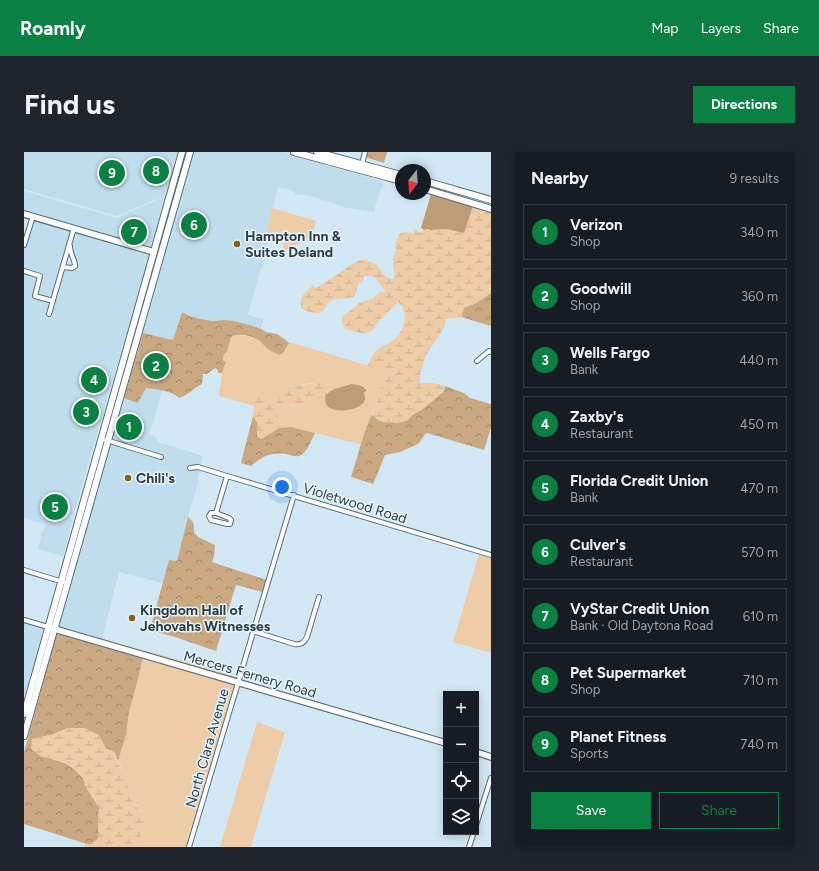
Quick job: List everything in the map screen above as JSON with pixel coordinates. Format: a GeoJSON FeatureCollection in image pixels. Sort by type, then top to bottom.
{"type":"FeatureCollection","features":[{"type":"Feature","properties":{"kind":"main road"},"geometry":{"type":"LineString","coordinates":[[104,440],[131,360],[133,344],[131,335],[182,152]]}},
{"type":"Feature","properties":{"kind":"main road"},"geometry":{"type":"LineString","coordinates":[[24,736],[38,675],[104,440],[161,256],[190,152]]}},
{"type":"Feature","properties":{"kind":"main road"},"geometry":{"type":"LineString","coordinates":[[294,152],[362,164],[395,179]]}},
{"type":"Feature","properties":{"kind":"main road"},"geometry":{"type":"LineString","coordinates":[[317,152],[337,160],[395,174]]}},
{"type":"Feature","properties":{"kind":"main road"},"geometry":{"type":"LineString","coordinates":[[431,183],[488,199]]}},
{"type":"Feature","properties":{"kind":"main road"},"geometry":{"type":"LineString","coordinates":[[431,191],[491,209]]}},
{"type":"Feature","properties":{"kind":"main road"},"geometry":{"type":"LineString","coordinates":[[168,204],[171,220]]}},
{"type":"Feature","properties":{"kind":"main road"},"geometry":{"type":"LineString","coordinates":[[156,243],[157,249],[161,256]]}},
{"type":"Feature","properties":{"kind":"main road"},"geometry":{"type":"LineString","coordinates":[[152,286],[156,258],[154,252]]}},
{"type":"Feature","properties":{"kind":"main road"},"geometry":{"type":"LineString","coordinates":[[24,714],[38,675]]}},
{"type":"Feature","properties":{"kind":"street"},"geometry":{"type":"LineString","coordinates":[[362,164],[364,152]]}},
{"type":"Feature","properties":{"kind":"street"},"geometry":{"type":"LineString","coordinates":[[24,214],[154,252]]}},
{"type":"Feature","properties":{"kind":"street"},"geometry":{"type":"LineString","coordinates":[[24,245],[33,216]]}},
{"type":"Feature","properties":{"kind":"street"},"geometry":{"type":"LineString","coordinates":[[49,314],[74,228]]}},
{"type":"Feature","properties":{"kind":"street"},"geometry":{"type":"LineString","coordinates":[[63,267],[72,268],[75,266],[75,262],[70,253],[69,244]]}},
{"type":"Feature","properties":{"kind":"street"},"geometry":{"type":"LineString","coordinates":[[24,271],[40,276],[35,296],[53,301]]}},
{"type":"Feature","properties":{"kind":"street"},"geometry":{"type":"LineString","coordinates":[[477,361],[489,351],[491,352]]}},
{"type":"Feature","properties":{"kind":"street"},"geometry":{"type":"LineString","coordinates":[[104,440],[161,457]]}},
{"type":"Feature","properties":{"kind":"street","name":"Violetwood Road"},"geometry":{"type":"LineString","coordinates":[[190,468],[198,467],[491,555]]}},
{"type":"Feature","properties":{"kind":"street"},"geometry":{"type":"LineString","coordinates":[[216,514],[227,476]]}},
{"type":"Feature","properties":{"kind":"street","name":"North Clara Avenue"},"geometry":{"type":"LineString","coordinates":[[190,847],[294,495]]}},
{"type":"Feature","properties":{"kind":"street"},"geometry":{"type":"LineString","coordinates":[[212,513],[216,514],[229,518],[231,520],[230,524],[211,520],[209,516],[212,513]]}},
{"type":"Feature","properties":{"kind":"street"},"geometry":{"type":"LineString","coordinates":[[24,570],[64,582]]}},
{"type":"Feature","properties":{"kind":"street"},"geometry":{"type":"LineString","coordinates":[[253,631],[294,644],[303,643],[308,636],[319,597]]}},
{"type":"Feature","properties":{"kind":"street"},"geometry":{"type":"LineString","coordinates":[[24,620],[51,628]]}},
{"type":"Feature","properties":{"kind":"street","name":"Mercers Fernery Road"},"geometry":{"type":"LineString","coordinates":[[51,628],[443,742]]}},
{"type":"Feature","properties":{"kind":"street"},"geometry":{"type":"LineString","coordinates":[[479,753],[491,757]]}},
{"type":"Feature","properties":{"kind":"street"},"geometry":{"type":"LineString","coordinates":[[479,816],[491,778]]}},
{"type":"Feature","properties":{"kind":"street"},"geometry":{"type":"LineString","coordinates":[[469,847],[473,835]]}},
{"type":"Feature","properties":{"kind":"shaded area"},"geometry":{"type":"Polygon","coordinates":[[[24,152],[179,152],[166,195],[117,216],[24,189],[24,152]]]}},
{"type":"Feature","properties":{"kind":"shaded area"},"geometry":{"type":"Polygon","coordinates":[[[193,152],[283,152],[383,182],[374,211],[375,212],[347,208],[311,196],[296,194],[291,190],[278,187],[267,229],[287,236],[285,240],[270,236],[248,315],[263,319],[261,329],[234,321],[213,321],[200,319],[181,312],[173,341],[143,333],[193,152]]]}},
{"type":"Feature","properties":{"kind":"shaded area"},"geometry":{"type":"Polygon","coordinates":[[[24,191],[117,218],[167,195],[152,249],[24,212],[24,191]]]}},
{"type":"Feature","properties":{"kind":"shaded area"},"geometry":{"type":"Polygon","coordinates":[[[431,194],[473,206],[464,233],[446,229],[424,230],[421,228],[429,200],[431,200],[431,194]]]}},
{"type":"Feature","properties":{"kind":"shaded area"},"geometry":{"type":"Polygon","coordinates":[[[34,219],[72,230],[52,299],[37,295],[42,277],[24,269],[24,251],[34,219]]]}},
{"type":"Feature","properties":{"kind":"shaded area"},"geometry":{"type":"Polygon","coordinates":[[[75,231],[151,253],[113,379],[63,556],[38,549],[45,524],[24,518],[24,273],[38,277],[34,296],[35,298],[51,303],[47,315],[50,316],[64,269],[72,270],[76,266],[71,244],[75,231]]]}},
{"type":"Feature","properties":{"kind":"shaded area"},"geometry":{"type":"Polygon","coordinates":[[[352,384],[364,387],[364,389],[367,390],[364,393],[364,402],[361,405],[356,408],[346,410],[336,410],[327,406],[325,400],[328,393],[335,389],[352,384]]]}},
{"type":"Feature","properties":{"kind":"shaded area"},"geometry":{"type":"Polygon","coordinates":[[[146,388],[162,389],[149,434],[155,436],[158,442],[203,456],[201,466],[188,467],[188,470],[200,470],[177,561],[169,560],[163,583],[119,572],[102,639],[58,628],[111,444],[162,459],[163,456],[112,440],[124,398],[134,402],[141,398],[146,388]]]}},
{"type":"Feature","properties":{"kind":"shaded area"},"geometry":{"type":"Polygon","coordinates":[[[24,622],[44,628],[25,695],[24,694],[24,622]]]}},
{"type":"Feature","properties":{"kind":"green space"},"geometry":{"type":"Polygon","coordinates":[[[366,152],[387,152],[384,163],[365,157],[366,152]]]}},
{"type":"Feature","properties":{"kind":"green space"},"geometry":{"type":"Polygon","coordinates":[[[473,206],[491,212],[491,293],[476,303],[464,308],[461,317],[446,319],[444,328],[426,355],[420,376],[420,383],[433,383],[445,386],[440,393],[434,400],[421,410],[412,414],[407,420],[392,423],[382,422],[375,418],[372,414],[377,403],[386,371],[368,366],[371,357],[375,352],[379,348],[394,340],[402,330],[405,315],[404,310],[398,302],[377,323],[374,329],[364,334],[346,329],[343,325],[343,316],[359,303],[373,299],[379,292],[386,292],[375,277],[365,276],[362,282],[359,283],[354,297],[332,300],[322,312],[309,312],[301,308],[301,300],[305,293],[313,285],[315,288],[320,286],[360,260],[366,260],[376,264],[386,277],[393,279],[395,275],[393,258],[396,250],[395,244],[399,234],[404,232],[413,233],[414,230],[417,230],[419,233],[426,229],[446,229],[464,233],[473,206]]]}},
{"type":"Feature","properties":{"kind":"green space"},"geometry":{"type":"Polygon","coordinates":[[[272,208],[316,221],[312,236],[281,254],[286,236],[267,230],[272,208]]]}},
{"type":"Feature","properties":{"kind":"green space"},"geometry":{"type":"Polygon","coordinates":[[[491,293],[491,326],[461,317],[463,308],[476,303],[491,293]]]}},
{"type":"Feature","properties":{"kind":"green space"},"geometry":{"type":"Polygon","coordinates":[[[182,312],[200,319],[213,321],[234,321],[253,326],[266,332],[277,334],[289,343],[283,353],[279,355],[268,349],[261,342],[246,335],[231,337],[227,352],[224,354],[223,360],[226,362],[222,373],[218,373],[218,370],[215,368],[207,374],[203,374],[202,384],[186,395],[179,398],[168,392],[146,388],[138,403],[124,398],[143,333],[173,340],[182,312]]]}},
{"type":"Feature","properties":{"kind":"green space"},"geometry":{"type":"Polygon","coordinates":[[[236,335],[255,337],[265,347],[279,355],[289,342],[386,371],[377,403],[365,431],[362,445],[291,427],[280,428],[266,396],[258,393],[254,406],[219,396],[222,373],[226,362],[223,360],[224,354],[227,352],[231,337],[236,335]],[[314,383],[287,387],[279,401],[276,403],[281,406],[288,404],[294,406],[316,398],[325,401],[327,406],[355,408],[363,402],[366,396],[364,393],[364,387],[358,385],[330,391],[328,393],[326,386],[314,383]]]}},
{"type":"Feature","properties":{"kind":"green space"},"geometry":{"type":"Polygon","coordinates":[[[320,381],[327,387],[325,401],[316,398],[308,400],[306,405],[300,407],[292,404],[276,406],[282,390],[285,388],[312,384],[320,381]]]}},
{"type":"Feature","properties":{"kind":"green space"},"geometry":{"type":"Polygon","coordinates":[[[445,386],[464,393],[470,398],[491,404],[491,428],[484,450],[427,433],[418,444],[400,452],[385,455],[373,484],[351,477],[365,431],[372,414],[373,416],[396,423],[406,421],[443,392],[445,386]]]}},
{"type":"Feature","properties":{"kind":"green space"},"geometry":{"type":"Polygon","coordinates":[[[263,391],[279,419],[280,428],[261,439],[257,436],[258,425],[253,416],[258,393],[263,391]]]}},
{"type":"Feature","properties":{"kind":"green space"},"geometry":{"type":"Polygon","coordinates":[[[253,416],[258,423],[257,436],[261,439],[279,428],[291,427],[315,433],[307,448],[301,455],[271,454],[263,457],[251,466],[241,463],[253,416]]]}},
{"type":"Feature","properties":{"kind":"green space"},"geometry":{"type":"Polygon","coordinates":[[[188,517],[193,522],[194,532],[198,537],[215,545],[212,562],[267,580],[263,592],[236,585],[216,651],[150,630],[169,560],[177,561],[188,517]]]}},
{"type":"Feature","properties":{"kind":"green space"},"geometry":{"type":"Polygon","coordinates":[[[479,554],[491,557],[491,653],[453,642],[479,554]]]}},
{"type":"Feature","properties":{"kind":"green space"},"geometry":{"type":"Polygon","coordinates":[[[57,632],[143,657],[129,712],[126,735],[118,761],[115,753],[106,749],[99,735],[68,728],[54,734],[32,739],[32,749],[41,756],[65,763],[83,778],[86,787],[99,806],[98,839],[90,845],[24,824],[24,752],[57,632]]]}},
{"type":"Feature","properties":{"kind":"green space"},"geometry":{"type":"Polygon","coordinates":[[[144,650],[238,677],[237,680],[144,653],[144,650]]]}},
{"type":"Feature","properties":{"kind":"green space"},"geometry":{"type":"Polygon","coordinates":[[[143,657],[236,684],[188,847],[138,847],[145,821],[142,811],[132,800],[127,780],[118,761],[126,735],[129,712],[143,657]]]}},
{"type":"Feature","properties":{"kind":"green space"},"geometry":{"type":"Polygon","coordinates":[[[257,722],[285,732],[251,847],[220,847],[257,722]]]}},
{"type":"Feature","properties":{"kind":"green space"},"geometry":{"type":"Polygon","coordinates":[[[68,728],[85,728],[99,735],[106,749],[115,753],[118,763],[127,780],[132,800],[146,817],[138,847],[84,847],[85,844],[90,845],[98,839],[99,806],[86,787],[83,778],[74,769],[65,763],[41,756],[31,749],[32,739],[54,734],[68,728]]]}},
{"type":"Feature","properties":{"kind":"place","name":"Pet Supermarket"},"geometry":{"type":"Point","coordinates":[156,171]}},
{"type":"Feature","properties":{"kind":"place","name":"Planet Fitness"},"geometry":{"type":"Point","coordinates":[112,173]}},
{"type":"Feature","properties":{"kind":"place","name":"Culver's"},"geometry":{"type":"Point","coordinates":[194,225]}},
{"type":"Feature","properties":{"kind":"place","name":"VyStar Credit Union"},"geometry":{"type":"Point","coordinates":[134,232]}},
{"type":"Feature","properties":{"kind":"place","name":"Hampton Inn & Suites Deland"},"geometry":{"type":"Point","coordinates":[237,244]}},
{"type":"Feature","properties":{"kind":"place","name":"Goodwill"},"geometry":{"type":"Point","coordinates":[156,366]}},
{"type":"Feature","properties":{"kind":"place","name":"Zaxby's"},"geometry":{"type":"Point","coordinates":[94,380]}},
{"type":"Feature","properties":{"kind":"place","name":"Wells Fargo"},"geometry":{"type":"Point","coordinates":[86,412]}},
{"type":"Feature","properties":{"kind":"place","name":"Verizon"},"geometry":{"type":"Point","coordinates":[129,427]}},
{"type":"Feature","properties":{"kind":"place","name":"Chili's"},"geometry":{"type":"Point","coordinates":[128,478]}},
{"type":"Feature","properties":{"kind":"place","name":"Florida Credit Union"},"geometry":{"type":"Point","coordinates":[55,507]}},
{"type":"Feature","properties":{"kind":"place","name":"Kingdom Hall of Jehovahs Witnesses"},"geometry":{"type":"Point","coordinates":[132,618]}}]}
